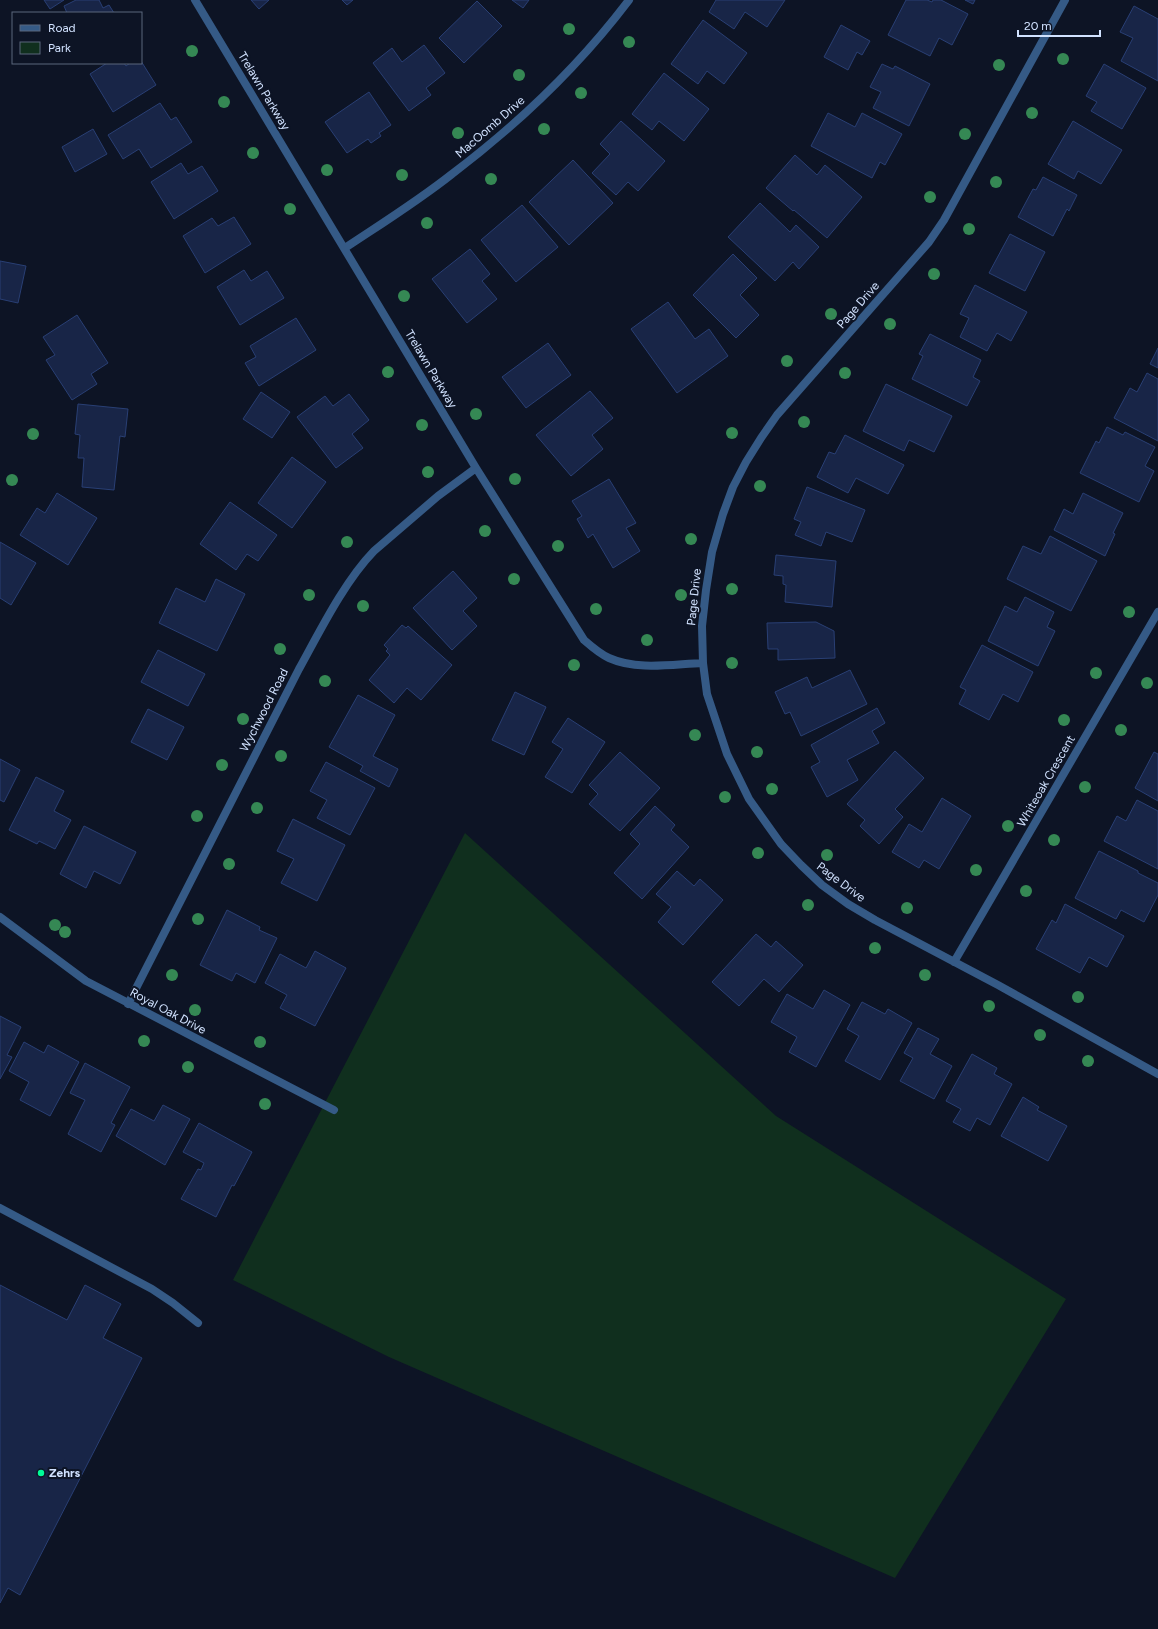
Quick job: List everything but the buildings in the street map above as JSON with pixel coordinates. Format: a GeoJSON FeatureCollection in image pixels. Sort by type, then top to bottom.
{"type":"FeatureCollection","features":[{"type":"Feature","properties":{"kind":"street","name":"Trelawn Parkway"},"geometry":{"type":"LineString","coordinates":[[195,0],[476,468],[584,640],[598,652],[610,659],[640,666],[703,663]]}},
{"type":"Feature","properties":{"kind":"street","name":"MacOomb Drive"},"geometry":{"type":"LineString","coordinates":[[345,248],[452,174],[503,132],[550,90],[577,62],[629,0]]}},
{"type":"Feature","properties":{"kind":"street","name":"Page Drive"},"geometry":{"type":"LineString","coordinates":[[1065,0],[944,220],[929,242],[778,415],[746,462],[733,487],[723,514],[712,552],[702,626],[703,663],[707,694],[727,754],[748,799],[781,844],[822,885],[848,904],[1158,1074]]}},
{"type":"Feature","properties":{"kind":"street","name":"Wychwood Road"},"geometry":{"type":"LineString","coordinates":[[128,1004],[299,668],[341,596],[364,561],[374,551],[438,496],[476,468]]}},
{"type":"Feature","properties":{"kind":"street","name":"Whiteoak Crescent"},"geometry":{"type":"LineString","coordinates":[[954,962],[1158,612]]}},
{"type":"Feature","properties":{"kind":"street","name":"Royal Oak Drive"},"geometry":{"type":"LineString","coordinates":[[0,917],[86,981],[334,1110]]}},
{"type":"Feature","properties":{"kind":"street"},"geometry":{"type":"LineString","coordinates":[[0,1208],[152,1289],[173,1303],[198,1324]]}},
{"type":"Feature","properties":{"kind":"green space"},"geometry":{"type":"Polygon","coordinates":[[[465,833],[776,1116],[1066,1299],[895,1578],[389,1357],[233,1280],[465,833]]]}},
{"type":"Feature","properties":{"kind":"place","name":"Zehrs"},"geometry":{"type":"Point","coordinates":[41,1473]}}]}
